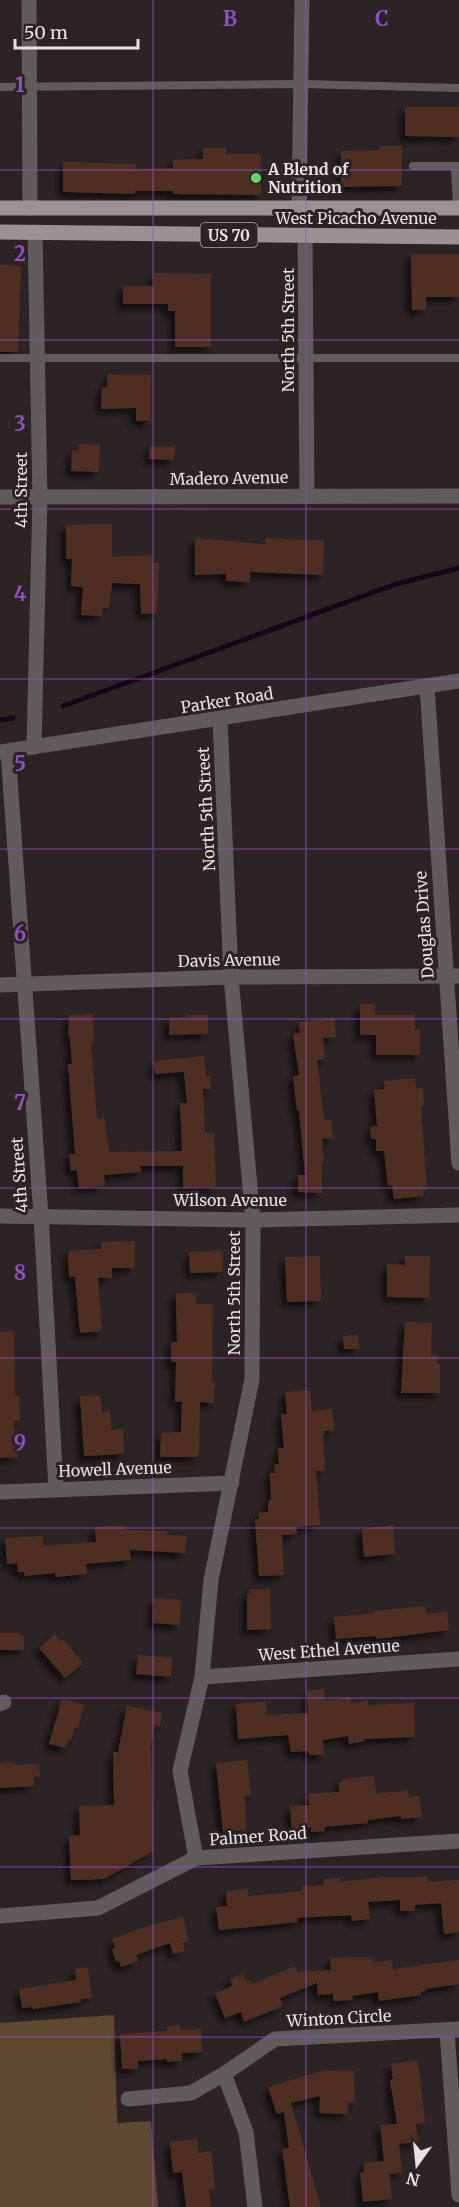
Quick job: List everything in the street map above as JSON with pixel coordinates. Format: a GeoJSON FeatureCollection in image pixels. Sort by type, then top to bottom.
{"type":"FeatureCollection","features":[{"type":"Feature","properties":{"kind":"main road","name":"West Picacho Avenue"},"geometry":{"type":"LineString","coordinates":[[0,208],[458,208]]}},
{"type":"Feature","properties":{"kind":"main road","name":"West Picacho Avenue"},"geometry":{"type":"LineString","coordinates":[[0,232],[459,237]]}},
{"type":"Feature","properties":{"kind":"street"},"geometry":{"type":"LineString","coordinates":[[30,0],[30,208]]}},
{"type":"Feature","properties":{"kind":"street"},"geometry":{"type":"LineString","coordinates":[[299,208],[302,0]]}},
{"type":"Feature","properties":{"kind":"street","name":"4th Street"},"geometry":{"type":"LineString","coordinates":[[34,747],[40,498],[35,232]]}},
{"type":"Feature","properties":{"kind":"street","name":"North 5th Street"},"geometry":{"type":"LineString","coordinates":[[305,237],[307,495]]}},
{"type":"Feature","properties":{"kind":"street","name":"Madero Avenue"},"geometry":{"type":"LineString","coordinates":[[0,497],[459,496]]}},
{"type":"Feature","properties":{"kind":"street","name":"Parker Road"},"geometry":{"type":"LineString","coordinates":[[4,752],[459,681]]}},
{"type":"Feature","properties":{"kind":"street","name":"Douglas Drive"},"geometry":{"type":"LineString","coordinates":[[427,686],[452,976],[459,1163]]}},
{"type":"Feature","properties":{"kind":"street","name":"North 5th Street"},"geometry":{"type":"LineString","coordinates":[[196,1858],[180,1770],[202,1677],[210,1580],[252,1379],[253,1220],[231,977],[220,720]]}},
{"type":"Feature","properties":{"kind":"street","name":"4th Street"},"geometry":{"type":"LineString","coordinates":[[4,752],[41,1216],[56,1489]]}},
{"type":"Feature","properties":{"kind":"street","name":"Davis Avenue"},"geometry":{"type":"LineString","coordinates":[[0,985],[231,977],[452,976]]}},
{"type":"Feature","properties":{"kind":"street","name":"Wilson Avenue"},"geometry":{"type":"LineString","coordinates":[[0,1216],[253,1220],[459,1215]]}},
{"type":"Feature","properties":{"kind":"street","name":"Howell Avenue"},"geometry":{"type":"LineString","coordinates":[[0,1492],[232,1483]]}},
{"type":"Feature","properties":{"kind":"street","name":"West Ethel Avenue"},"geometry":{"type":"LineString","coordinates":[[202,1677],[459,1659]]}},
{"type":"Feature","properties":{"kind":"street","name":"Palmer Road"},"geometry":{"type":"LineString","coordinates":[[0,1916],[98,1908],[196,1858],[459,1841]]}},
{"type":"Feature","properties":{"kind":"street"},"geometry":{"type":"LineString","coordinates":[[453,2030],[459,2194]]}},
{"type":"Feature","properties":{"kind":"street","name":"Winton Circle"},"geometry":{"type":"LineString","coordinates":[[128,2099],[191,2093],[224,2074],[275,2039],[453,2030]]}},
{"type":"Feature","properties":{"kind":"street"},"geometry":{"type":"LineString","coordinates":[[224,2074],[246,2132],[255,2207]]}},
{"type":"Feature","properties":{"kind":"lane"},"geometry":{"type":"LineString","coordinates":[[0,87],[301,84],[459,88]]}},
{"type":"Feature","properties":{"kind":"lane"},"geometry":{"type":"LineString","coordinates":[[413,166],[457,166],[458,208]]}},
{"type":"Feature","properties":{"kind":"lane"},"geometry":{"type":"LineString","coordinates":[[0,358],[459,358]]}},
{"type":"Feature","properties":{"kind":"shaded area"},"geometry":{"type":"Polygon","coordinates":[[[114,2015],[117,2123],[151,2121],[158,2207],[0,2207],[0,2023],[114,2015]]]}},
{"type":"Feature","properties":{"kind":"building"},"geometry":{"type":"Polygon","coordinates":[[[405,107],[459,107],[459,137],[405,136],[405,107]]]}},
{"type":"Feature","properties":{"kind":"building"},"geometry":{"type":"Polygon","coordinates":[[[379,146],[402,146],[402,186],[341,187],[341,151],[379,150],[379,146]]]}},
{"type":"Feature","properties":{"kind":"building"},"geometry":{"type":"Polygon","coordinates":[[[203,148],[226,148],[226,154],[261,154],[261,195],[173,194],[173,191],[135,191],[135,194],[63,192],[63,162],[136,164],[135,169],[173,168],[173,160],[203,159],[203,148]]]}},
{"type":"Feature","properties":{"kind":"building"},"geometry":{"type":"Polygon","coordinates":[[[411,254],[459,254],[459,297],[426,297],[426,310],[412,310],[411,254]]]}},
{"type":"Feature","properties":{"kind":"building"},"geometry":{"type":"Polygon","coordinates":[[[0,265],[21,266],[18,352],[0,352],[0,265]]]}},
{"type":"Feature","properties":{"kind":"building"},"geometry":{"type":"Polygon","coordinates":[[[154,273],[211,274],[211,347],[175,347],[175,311],[168,311],[168,304],[123,304],[123,286],[154,286],[154,273]]]}},
{"type":"Feature","properties":{"kind":"building"},"geometry":{"type":"Polygon","coordinates":[[[108,374],[151,375],[151,421],[136,421],[136,408],[101,409],[102,387],[107,387],[108,374]]]}},
{"type":"Feature","properties":{"kind":"building"},"geometry":{"type":"Polygon","coordinates":[[[79,444],[100,445],[99,472],[71,471],[72,450],[78,451],[79,444]]]}},
{"type":"Feature","properties":{"kind":"building"},"geometry":{"type":"Polygon","coordinates":[[[150,446],[175,447],[174,460],[149,459],[150,446]]]}},
{"type":"Feature","properties":{"kind":"building"},"geometry":{"type":"Polygon","coordinates":[[[112,524],[112,557],[152,555],[152,563],[159,563],[157,613],[141,614],[140,584],[112,583],[109,608],[103,608],[102,616],[81,615],[83,587],[71,586],[72,559],[66,559],[66,525],[112,524]]]}},
{"type":"Feature","properties":{"kind":"building"},"geometry":{"type":"Polygon","coordinates":[[[195,538],[265,544],[265,538],[324,541],[323,575],[250,572],[250,582],[226,581],[226,574],[195,575],[195,538]]]}},
{"type":"Feature","properties":{"kind":"building"},"geometry":{"type":"Polygon","coordinates":[[[360,1004],[375,1004],[375,1015],[415,1015],[415,1030],[420,1030],[420,1055],[376,1055],[376,1035],[360,1035],[360,1004]]]}},
{"type":"Feature","properties":{"kind":"building"},"geometry":{"type":"Polygon","coordinates":[[[93,1014],[94,1043],[91,1044],[97,1119],[104,1118],[109,1152],[182,1151],[180,1103],[187,1103],[184,1072],[155,1074],[154,1061],[204,1056],[206,1076],[210,1076],[211,1089],[203,1089],[205,1133],[214,1133],[216,1187],[183,1188],[183,1166],[140,1166],[141,1172],[104,1175],[105,1186],[79,1188],[77,1170],[71,1171],[69,1154],[75,1154],[68,1064],[72,1064],[70,1037],[68,1037],[69,1015],[93,1014]]]}},
{"type":"Feature","properties":{"kind":"building"},"geometry":{"type":"Polygon","coordinates":[[[185,1015],[208,1015],[208,1034],[169,1035],[169,1018],[185,1017],[185,1015]]]}},
{"type":"Feature","properties":{"kind":"building"},"geometry":{"type":"Polygon","coordinates":[[[334,1018],[336,1037],[323,1038],[325,1059],[317,1060],[324,1120],[331,1120],[333,1138],[322,1139],[324,1163],[322,1163],[322,1193],[298,1192],[298,1175],[305,1175],[293,1076],[299,1075],[293,1034],[300,1033],[299,1022],[334,1018]]]}},
{"type":"Feature","properties":{"kind":"building"},"geometry":{"type":"Polygon","coordinates":[[[415,1078],[416,1088],[423,1088],[424,1106],[421,1106],[427,1190],[423,1190],[424,1196],[394,1199],[392,1185],[388,1186],[384,1151],[376,1151],[376,1139],[371,1139],[370,1127],[377,1126],[374,1090],[385,1089],[384,1081],[415,1078]]]}},
{"type":"Feature","properties":{"kind":"building"},"geometry":{"type":"Polygon","coordinates":[[[135,1241],[135,1268],[112,1268],[112,1278],[98,1278],[102,1331],[80,1333],[75,1277],[69,1277],[68,1251],[101,1249],[101,1242],[135,1241]]]}},
{"type":"Feature","properties":{"kind":"building"},"geometry":{"type":"Polygon","coordinates":[[[222,1250],[223,1272],[190,1273],[189,1252],[222,1250]]]}},
{"type":"Feature","properties":{"kind":"building"},"geometry":{"type":"Polygon","coordinates":[[[320,1256],[321,1301],[287,1302],[285,1257],[320,1256]]]}},
{"type":"Feature","properties":{"kind":"building"},"geometry":{"type":"Polygon","coordinates":[[[405,1256],[430,1256],[429,1298],[387,1297],[387,1264],[405,1265],[405,1256]]]}},
{"type":"Feature","properties":{"kind":"building"},"geometry":{"type":"Polygon","coordinates":[[[176,1293],[196,1293],[196,1304],[213,1304],[214,1403],[200,1402],[199,1457],[160,1457],[161,1433],[181,1432],[182,1402],[175,1402],[176,1362],[171,1362],[171,1342],[177,1342],[176,1293]]]}},
{"type":"Feature","properties":{"kind":"building"},"geometry":{"type":"Polygon","coordinates":[[[405,1322],[432,1323],[431,1355],[437,1355],[437,1364],[440,1364],[440,1393],[401,1393],[405,1322]]]}},
{"type":"Feature","properties":{"kind":"building"},"geometry":{"type":"Polygon","coordinates":[[[14,1331],[15,1396],[19,1396],[20,1421],[14,1421],[17,1457],[0,1458],[0,1332],[14,1331]]]}},
{"type":"Feature","properties":{"kind":"building"},"geometry":{"type":"Polygon","coordinates":[[[358,1335],[359,1349],[344,1349],[343,1336],[358,1335]]]}},
{"type":"Feature","properties":{"kind":"building"},"geometry":{"type":"Polygon","coordinates":[[[310,1390],[312,1411],[332,1409],[334,1430],[324,1431],[325,1471],[316,1471],[320,1525],[296,1527],[297,1534],[282,1535],[284,1575],[259,1576],[255,1519],[259,1519],[259,1513],[268,1512],[268,1501],[271,1500],[270,1473],[275,1473],[274,1465],[279,1464],[278,1448],[284,1448],[281,1414],[287,1414],[285,1392],[310,1390]]]}},
{"type":"Feature","properties":{"kind":"building"},"geometry":{"type":"Polygon","coordinates":[[[100,1395],[102,1412],[110,1411],[111,1430],[123,1429],[124,1454],[84,1456],[80,1396],[100,1395]]]}},
{"type":"Feature","properties":{"kind":"building"},"geometry":{"type":"Polygon","coordinates":[[[125,1525],[125,1530],[167,1531],[166,1535],[187,1536],[185,1553],[130,1550],[131,1560],[86,1564],[87,1574],[55,1577],[55,1573],[24,1576],[24,1572],[18,1572],[17,1563],[7,1564],[5,1538],[43,1536],[43,1546],[96,1542],[95,1527],[125,1525]]]}},
{"type":"Feature","properties":{"kind":"building"},"geometry":{"type":"Polygon","coordinates":[[[393,1525],[395,1554],[364,1557],[362,1529],[393,1525]]]}},
{"type":"Feature","properties":{"kind":"building"},"geometry":{"type":"Polygon","coordinates":[[[250,1589],[270,1589],[271,1629],[247,1630],[247,1594],[250,1594],[250,1589]]]}},
{"type":"Feature","properties":{"kind":"building"},"geometry":{"type":"Polygon","coordinates":[[[154,1598],[181,1600],[180,1625],[153,1623],[154,1598]]]}},
{"type":"Feature","properties":{"kind":"building"},"geometry":{"type":"Polygon","coordinates":[[[425,1606],[426,1614],[447,1612],[449,1630],[377,1639],[376,1636],[336,1639],[334,1617],[425,1606]]]}},
{"type":"Feature","properties":{"kind":"building"},"geometry":{"type":"Polygon","coordinates":[[[0,1633],[20,1633],[20,1636],[24,1636],[24,1650],[0,1650],[0,1633]]]}},
{"type":"Feature","properties":{"kind":"building"},"geometry":{"type":"Polygon","coordinates":[[[55,1634],[61,1641],[63,1639],[83,1663],[65,1678],[39,1648],[55,1634]]]}},
{"type":"Feature","properties":{"kind":"building"},"geometry":{"type":"Polygon","coordinates":[[[138,1655],[172,1658],[171,1677],[136,1674],[138,1655]]]}},
{"type":"Feature","properties":{"kind":"building"},"geometry":{"type":"Polygon","coordinates":[[[324,1689],[325,1701],[351,1697],[351,1703],[368,1701],[368,1705],[414,1703],[415,1737],[364,1739],[365,1741],[349,1744],[348,1736],[323,1740],[324,1755],[309,1755],[308,1751],[291,1752],[288,1735],[238,1739],[236,1704],[266,1701],[267,1715],[308,1713],[307,1691],[324,1689]]]}},
{"type":"Feature","properties":{"kind":"building"},"geometry":{"type":"Polygon","coordinates":[[[62,1699],[84,1705],[78,1728],[75,1727],[66,1748],[49,1744],[62,1699]]]}},
{"type":"Feature","properties":{"kind":"building"},"geometry":{"type":"Polygon","coordinates":[[[127,1706],[162,1713],[160,1726],[155,1725],[151,1746],[154,1851],[104,1879],[71,1880],[69,1836],[80,1835],[79,1806],[114,1805],[113,1752],[118,1752],[127,1706]]]}},
{"type":"Feature","properties":{"kind":"building"},"geometry":{"type":"Polygon","coordinates":[[[247,1760],[251,1795],[245,1796],[246,1830],[223,1832],[216,1763],[247,1760]]]}},
{"type":"Feature","properties":{"kind":"building"},"geometry":{"type":"Polygon","coordinates":[[[14,1762],[15,1765],[39,1764],[40,1777],[34,1777],[34,1786],[0,1788],[0,1763],[14,1762]]]}},
{"type":"Feature","properties":{"kind":"building"},"geometry":{"type":"Polygon","coordinates":[[[374,1776],[376,1794],[408,1790],[409,1797],[419,1796],[422,1817],[401,1819],[401,1816],[368,1820],[368,1823],[324,1827],[325,1831],[311,1832],[311,1828],[292,1829],[290,1806],[309,1805],[308,1794],[339,1792],[339,1782],[343,1782],[343,1779],[374,1776]]]}},
{"type":"Feature","properties":{"kind":"building"},"geometry":{"type":"Polygon","coordinates":[[[382,1877],[427,1877],[427,1882],[459,1880],[459,1932],[444,1934],[441,1903],[415,1905],[415,1911],[400,1911],[400,1900],[368,1902],[370,1919],[352,1921],[351,1915],[297,1918],[298,1922],[219,1930],[216,1907],[227,1906],[226,1891],[248,1889],[248,1896],[302,1891],[302,1886],[324,1885],[323,1879],[340,1878],[340,1882],[382,1877]]]}},
{"type":"Feature","properties":{"kind":"building"},"geometry":{"type":"Polygon","coordinates":[[[183,1917],[189,1941],[183,1943],[185,1951],[173,1954],[170,1943],[136,1955],[138,1961],[121,1967],[119,1961],[116,1962],[112,1939],[154,1924],[183,1917]]]}},
{"type":"Feature","properties":{"kind":"building"},"geometry":{"type":"Polygon","coordinates":[[[372,1957],[372,1963],[392,1960],[393,1969],[459,1960],[459,1984],[425,1989],[426,1991],[421,1992],[421,1995],[379,2001],[378,1992],[352,1996],[353,2000],[333,2001],[333,1994],[317,1995],[317,1983],[280,1998],[283,2006],[244,2022],[241,2012],[225,2018],[215,1993],[232,1986],[230,1979],[244,1974],[246,1981],[250,1980],[252,1984],[295,1966],[297,1972],[331,1970],[330,1958],[372,1957]]]}},
{"type":"Feature","properties":{"kind":"building"},"geometry":{"type":"Polygon","coordinates":[[[88,1967],[92,1997],[81,1999],[81,2002],[33,2009],[32,2007],[22,2008],[19,1989],[76,1980],[75,1969],[88,1967]]]}},
{"type":"Feature","properties":{"kind":"building"},"geometry":{"type":"Polygon","coordinates":[[[180,2025],[180,2030],[201,2029],[202,2052],[182,2053],[182,2061],[167,2062],[167,2059],[138,2061],[138,2069],[122,2069],[120,2034],[167,2031],[167,2026],[180,2025]]]}},
{"type":"Feature","properties":{"kind":"building"},"geometry":{"type":"Polygon","coordinates":[[[418,2060],[425,2123],[416,2124],[418,2142],[399,2144],[402,2173],[390,2174],[392,2199],[363,2202],[360,2173],[364,2172],[364,2163],[384,2161],[380,2125],[397,2124],[390,2080],[393,2079],[391,2064],[418,2060]]]}},
{"type":"Feature","properties":{"kind":"building"},"geometry":{"type":"Polygon","coordinates":[[[325,2070],[354,2071],[355,2102],[348,2103],[348,2114],[319,2113],[320,2096],[291,2103],[321,2207],[290,2207],[282,2149],[289,2148],[284,2112],[277,2114],[268,2087],[325,2070]]]}},
{"type":"Feature","properties":{"kind":"building"},"geometry":{"type":"Polygon","coordinates":[[[197,2139],[199,2153],[211,2151],[215,2189],[209,2190],[211,2207],[186,2207],[182,2172],[173,2173],[170,2142],[197,2139]]]}},
{"type":"Feature","properties":{"kind":"waterway"},"geometry":{"type":"LineString","coordinates":[[63,706],[396,584],[459,568]]}},
{"type":"Feature","properties":{"kind":"waterway"},"geometry":{"type":"LineString","coordinates":[[0,720],[13,718]]}},
{"type":"Feature","properties":{"kind":"place","name":"A Blend of Nutrition"},"geometry":{"type":"Point","coordinates":[256,178]}}]}
